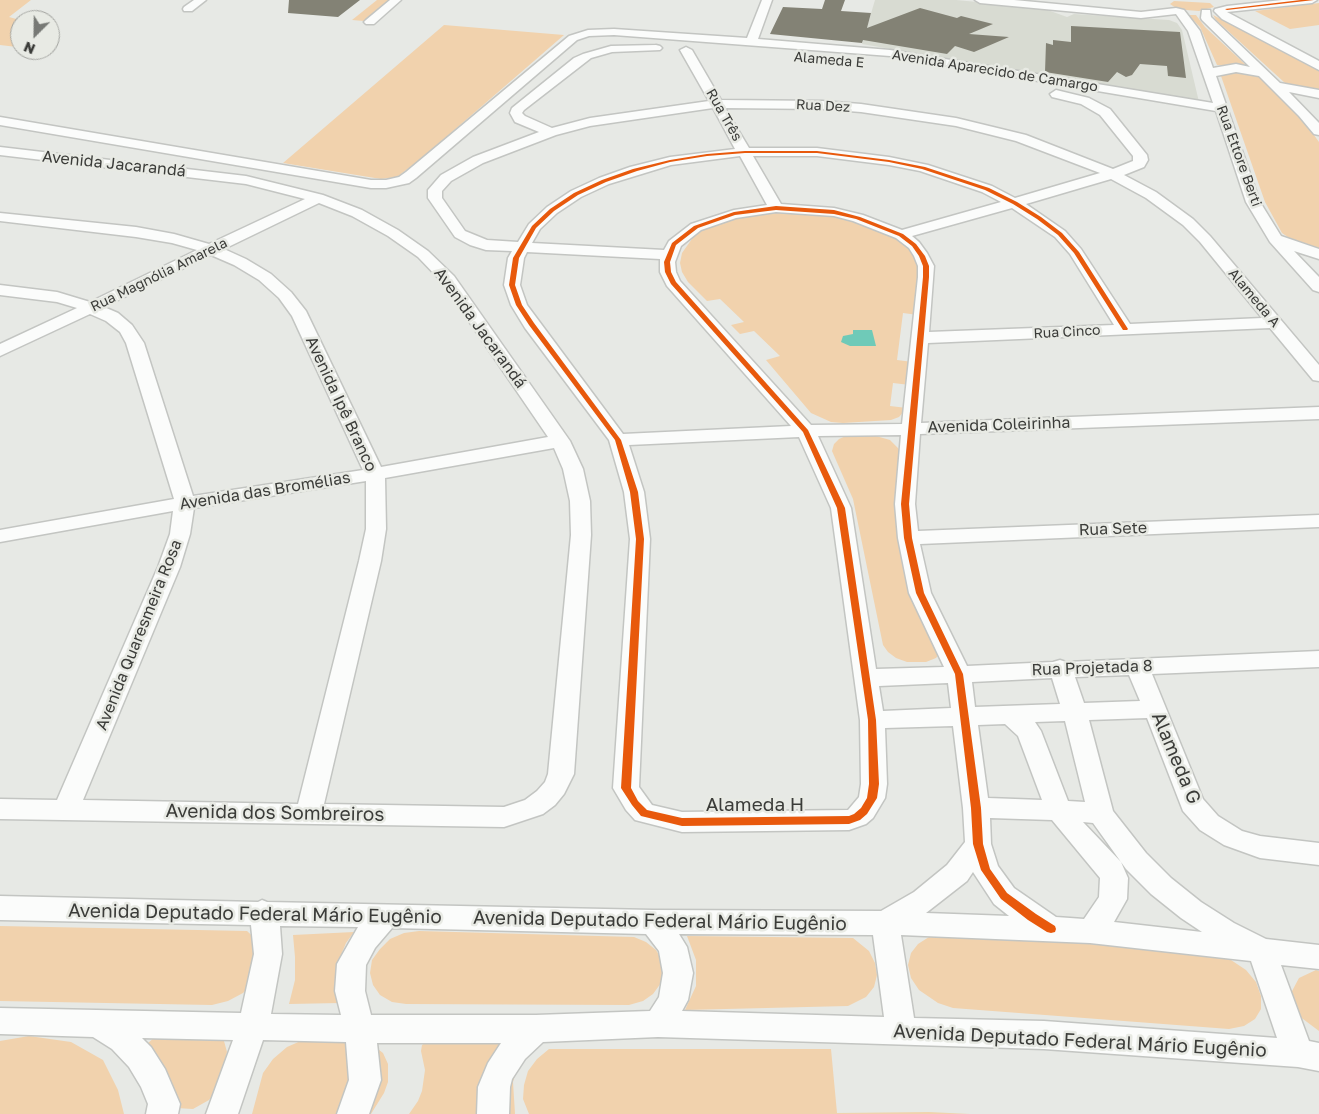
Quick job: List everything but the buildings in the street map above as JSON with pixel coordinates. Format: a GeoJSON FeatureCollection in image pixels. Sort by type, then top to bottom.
{"type":"FeatureCollection","features":[{"type":"Feature","properties":{"kind":"street"},"geometry":{"type":"LineString","coordinates":[[188,9],[202,0]]}},
{"type":"Feature","properties":{"kind":"street"},"geometry":{"type":"LineString","coordinates":[[370,22],[396,0]]}},
{"type":"Feature","properties":{"kind":"street"},"geometry":{"type":"LineString","coordinates":[[751,41],[767,0]]}},
{"type":"Feature","properties":{"kind":"street"},"geometry":{"type":"LineString","coordinates":[[980,0],[1141,15],[1178,12],[1262,0]]}},
{"type":"Feature","properties":{"kind":"street"},"geometry":{"type":"LineString","coordinates":[[1019,0],[1127,10],[1149,8],[1168,2],[1178,12]]}},
{"type":"Feature","properties":{"kind":"street"},"geometry":{"type":"LineString","coordinates":[[1312,0],[1219,5],[1206,18],[1277,86],[1319,131]]}},
{"type":"Feature","properties":{"kind":"street"},"geometry":{"type":"LineString","coordinates":[[1219,5],[1226,17],[1319,66]]}},
{"type":"Feature","properties":{"kind":"street","name":"Rua Ettore Berti"},"geometry":{"type":"LineString","coordinates":[[1178,12],[1194,31],[1254,202],[1275,239],[1319,287]]}},
{"type":"Feature","properties":{"kind":"street","name":"Avenida Aparecido de Camargo"},"geometry":{"type":"LineString","coordinates":[[0,121],[371,184],[395,183],[411,175],[573,38],[588,33],[614,32],[890,53],[1220,108]]}},
{"type":"Feature","properties":{"kind":"street"},"geometry":{"type":"LineString","coordinates":[[551,132],[520,119],[516,113],[518,108],[578,61],[598,52],[611,49],[705,51]]}},
{"type":"Feature","properties":{"kind":"street","name":"Rua Três"},"geometry":{"type":"LineString","coordinates":[[678,50],[718,104],[776,208]]}},
{"type":"Feature","properties":{"kind":"street","name":"Alameda E"},"geometry":{"type":"LineString","coordinates":[[780,56],[836,60]]}},
{"type":"Feature","properties":{"kind":"street"},"geometry":{"type":"LineString","coordinates":[[905,68],[959,77]]}},
{"type":"Feature","properties":{"kind":"street"},"geometry":{"type":"LineString","coordinates":[[1210,74],[1220,70],[1236,68],[1263,73]]}},
{"type":"Feature","properties":{"kind":"street"},"geometry":{"type":"LineString","coordinates":[[1277,86],[1319,94]]}},
{"type":"Feature","properties":{"kind":"street"},"geometry":{"type":"LineString","coordinates":[[901,235],[1113,174],[1139,164],[1141,160],[1140,155],[1105,112],[1085,101],[1044,92]]}},
{"type":"Feature","properties":{"kind":"street","name":"Rua Dez"},"geometry":{"type":"LineString","coordinates":[[522,246],[475,242],[460,234],[435,198],[435,190],[446,178],[478,160],[551,132],[626,116],[718,104],[822,105],[878,110],[956,122],[1021,138],[1113,174],[1151,195],[1188,222]]}},
{"type":"Feature","properties":{"kind":"street"},"geometry":{"type":"LineString","coordinates":[[1304,113],[1319,107]]}},
{"type":"Feature","properties":{"kind":"street","name":"Avenida Jacarandá"},"geometry":{"type":"LineString","coordinates":[[0,152],[207,174],[246,180],[318,198],[357,213],[393,233],[423,254],[448,279],[560,441],[573,470],[580,501],[580,534],[561,774],[555,787],[546,798]]}},
{"type":"Feature","properties":{"kind":"street"},"geometry":{"type":"LineString","coordinates":[[618,440],[531,324],[519,305],[512,285],[516,258],[534,227],[552,210],[576,194],[604,181],[636,170],[670,162],[745,152],[817,152],[889,161],[956,178],[1015,203],[1053,229],[1076,252],[1125,330]]}},
{"type":"Feature","properties":{"kind":"street","name":"Rua Magnólia Amarela"},"geometry":{"type":"LineString","coordinates":[[0,351],[318,198]]}},
{"type":"Feature","properties":{"kind":"street"},"geometry":{"type":"LineString","coordinates":[[1051,929],[1032,918],[1004,896],[986,870],[978,844],[976,808],[965,718],[959,674],[920,592],[908,538],[905,504],[910,429],[926,266],[922,256],[914,245],[901,235],[883,226],[834,212],[776,208],[734,214],[696,227],[674,244],[668,255],[668,272],[673,282],[806,431],[841,508],[872,720],[965,718],[1156,709]]}},
{"type":"Feature","properties":{"kind":"street","name":"Avenida Ipê Branco"},"geometry":{"type":"LineString","coordinates":[[0,217],[136,232],[174,239],[212,250],[240,262],[265,277],[285,295],[300,315],[375,474],[377,499],[376,529],[370,561],[308,814]]}},
{"type":"Feature","properties":{"kind":"street","name":"Alameda A"},"geometry":{"type":"LineString","coordinates":[[1188,222],[1205,239],[1319,376]]}},
{"type":"Feature","properties":{"kind":"street"},"geometry":{"type":"LineString","coordinates":[[1275,239],[1319,254]]}},
{"type":"Feature","properties":{"kind":"street"},"geometry":{"type":"LineString","coordinates":[[522,246],[668,255]]}},
{"type":"Feature","properties":{"kind":"street","name":"Avenida Quaresmeira Rosa"},"geometry":{"type":"LineString","coordinates":[[0,290],[57,297],[94,307],[112,317],[126,329],[135,343],[185,503],[180,534],[169,567],[66,809]]}},
{"type":"Feature","properties":{"kind":"street","name":"Rua Cinco"},"geometry":{"type":"LineString","coordinates":[[920,338],[1275,323]]}},
{"type":"Feature","properties":{"kind":"street","name":"Avenida Coleirinha"},"geometry":{"type":"LineString","coordinates":[[618,440],[806,431],[910,429],[1319,413]]}},
{"type":"Feature","properties":{"kind":"street","name":"Alameda H"},"geometry":{"type":"LineString","coordinates":[[618,440],[634,492],[640,538],[626,788],[644,813],[682,822],[829,821],[848,820],[857,817],[864,811],[872,798],[874,784],[872,720]]}},
{"type":"Feature","properties":{"kind":"street","name":"Avenida das Bromélias"},"geometry":{"type":"LineString","coordinates":[[0,536],[185,503],[375,474],[560,441]]}},
{"type":"Feature","properties":{"kind":"street","name":"Rua Sete"},"geometry":{"type":"LineString","coordinates":[[908,538],[1319,521]]}},
{"type":"Feature","properties":{"kind":"street","name":"Rua Projetada 8"},"geometry":{"type":"LineString","coordinates":[[865,678],[1060,668],[1319,659]]}},
{"type":"Feature","properties":{"kind":"street","name":"Alameda G"},"geometry":{"type":"LineString","coordinates":[[1137,666],[1156,709],[1192,804],[1209,823],[1233,838],[1260,847],[1319,854]]}},
{"type":"Feature","properties":{"kind":"street"},"geometry":{"type":"LineString","coordinates":[[1060,668],[1075,713],[1101,814],[1136,861],[1161,886],[1191,910],[1224,931],[1261,950],[1308,1055]]}},
{"type":"Feature","properties":{"kind":"street"},"geometry":{"type":"LineString","coordinates":[[1012,716],[1030,731],[1060,810],[1075,831],[1111,870],[1114,878],[1113,899],[1101,920],[1090,931]]}},
{"type":"Feature","properties":{"kind":"street","name":"Avenida dos Sombreiros"},"geometry":{"type":"LineString","coordinates":[[0,808],[504,817],[534,807],[546,798]]}},
{"type":"Feature","properties":{"kind":"street"},"geometry":{"type":"LineString","coordinates":[[976,808],[1060,810],[1101,814]]}},
{"type":"Feature","properties":{"kind":"street"},"geometry":{"type":"LineString","coordinates":[[901,1031],[885,923],[924,900],[956,873],[978,844]]}},
{"type":"Feature","properties":{"kind":"street","name":"Avenida Deputado Federal Mário Eugênio"},"geometry":{"type":"LineString","coordinates":[[0,908],[262,912],[385,917],[653,922],[885,923],[1051,929],[1090,931],[1319,957]]}},
{"type":"Feature","properties":{"kind":"street"},"geometry":{"type":"LineString","coordinates":[[222,1114],[253,1027],[268,954],[267,932],[262,912]]}},
{"type":"Feature","properties":{"kind":"street"},"geometry":{"type":"LineString","coordinates":[[352,1114],[357,1106],[365,1080],[360,1029],[350,991],[352,964],[365,938],[385,917]]}},
{"type":"Feature","properties":{"kind":"street"},"geometry":{"type":"LineString","coordinates":[[653,922],[673,947],[678,973],[673,1000],[658,1024]]}},
{"type":"Feature","properties":{"kind":"street","name":"Avenida Deputado Federal Mário Eugênio"},"geometry":{"type":"LineString","coordinates":[[0,1021],[101,1025],[360,1029],[536,1029],[658,1024],[1044,1035],[1308,1055]]}},
{"type":"Feature","properties":{"kind":"street"},"geometry":{"type":"LineString","coordinates":[[101,1025],[123,1039],[140,1057],[154,1079],[164,1104],[162,1114]]}},
{"type":"Feature","properties":{"kind":"street"},"geometry":{"type":"LineString","coordinates":[[493,1114],[494,1087],[499,1073],[514,1049],[536,1029]]}},
{"type":"Feature","properties":{"kind":"shaded area"},"geometry":{"type":"Polygon","coordinates":[[[0,0],[31,0],[18,10],[10,10],[10,46],[0,45],[0,0]]]}},
{"type":"Feature","properties":{"kind":"shaded area"},"geometry":{"type":"Polygon","coordinates":[[[377,0],[390,0],[364,21],[352,20],[377,0]]]}},
{"type":"Feature","properties":{"kind":"shaded area"},"geometry":{"type":"Polygon","coordinates":[[[875,0],[956,0],[1042,8],[1067,17],[1074,14],[1169,20],[1177,23],[1182,30],[1199,102],[862,44],[875,0]]]}},
{"type":"Feature","properties":{"kind":"shaded area"},"geometry":{"type":"Polygon","coordinates":[[[1174,1],[1210,3],[1214,7],[1199,11],[1186,10],[1176,8],[1170,4],[1174,1]]]}},
{"type":"Feature","properties":{"kind":"shaded area"},"geometry":{"type":"Polygon","coordinates":[[[1319,3],[1319,25],[1290,29],[1255,11],[1319,3]]]}},
{"type":"Feature","properties":{"kind":"shaded area"},"geometry":{"type":"Polygon","coordinates":[[[1188,15],[1196,15],[1205,27],[1247,66],[1217,65],[1200,27],[1188,15]]]}},
{"type":"Feature","properties":{"kind":"shaded area"},"geometry":{"type":"Polygon","coordinates":[[[1213,15],[1319,69],[1319,92],[1285,83],[1216,20],[1213,15]]]}},
{"type":"Feature","properties":{"kind":"shaded area"},"geometry":{"type":"Polygon","coordinates":[[[444,25],[564,35],[422,158],[397,177],[381,179],[283,163],[444,25]]]}},
{"type":"Feature","properties":{"kind":"shaded area"},"geometry":{"type":"Polygon","coordinates":[[[1238,71],[1261,77],[1300,116],[1319,142],[1319,249],[1292,240],[1282,233],[1265,202],[1221,76],[1238,71]]]}},
{"type":"Feature","properties":{"kind":"shaded area"},"geometry":{"type":"Polygon","coordinates":[[[786,211],[843,216],[903,240],[919,258],[918,315],[903,313],[897,360],[913,362],[910,385],[893,383],[890,406],[907,408],[899,417],[891,420],[843,423],[831,422],[811,413],[766,360],[780,356],[754,331],[740,334],[731,325],[744,322],[720,299],[707,301],[688,282],[682,272],[680,263],[682,253],[694,236],[704,229],[733,218],[786,211]]]}},
{"type":"Feature","properties":{"kind":"shaded area"},"geometry":{"type":"Polygon","coordinates":[[[853,330],[872,330],[876,346],[850,346],[841,342],[843,336],[853,334],[853,330]]]}},
{"type":"Feature","properties":{"kind":"shaded area"},"geometry":{"type":"Polygon","coordinates":[[[869,434],[890,440],[901,451],[940,653],[936,658],[926,662],[907,662],[896,658],[883,645],[853,499],[832,451],[834,444],[839,439],[848,435],[869,434]]]}},
{"type":"Feature","properties":{"kind":"shaded area"},"geometry":{"type":"Polygon","coordinates":[[[0,926],[247,931],[261,944],[255,981],[243,993],[228,1001],[212,1005],[0,1001],[0,926]]]}},
{"type":"Feature","properties":{"kind":"shaded area"},"geometry":{"type":"Polygon","coordinates":[[[419,931],[634,937],[646,942],[656,950],[662,960],[664,972],[661,983],[653,994],[643,1001],[629,1005],[406,1004],[392,1002],[380,995],[373,985],[370,973],[372,960],[390,939],[404,933],[419,931]]]}},
{"type":"Feature","properties":{"kind":"shaded area"},"geometry":{"type":"Polygon","coordinates":[[[354,932],[346,943],[336,967],[336,991],[340,1003],[289,1004],[295,980],[293,935],[354,932]]]}},
{"type":"Feature","properties":{"kind":"shaded area"},"geometry":{"type":"Polygon","coordinates":[[[687,936],[853,938],[869,951],[875,963],[877,975],[874,987],[866,997],[848,1006],[685,1010],[696,986],[696,960],[687,936]]]}},
{"type":"Feature","properties":{"kind":"shaded area"},"geometry":{"type":"Polygon","coordinates":[[[929,937],[1075,942],[1225,956],[1246,970],[1256,982],[1261,996],[1261,1009],[1255,1019],[1244,1026],[1229,1029],[953,1008],[938,1003],[919,990],[911,978],[908,965],[911,953],[918,944],[929,937]]]}},
{"type":"Feature","properties":{"kind":"shaded area"},"geometry":{"type":"Polygon","coordinates":[[[1316,970],[1319,971],[1319,1031],[1299,1016],[1291,993],[1299,978],[1316,970]]]}},
{"type":"Feature","properties":{"kind":"shaded area"},"geometry":{"type":"Polygon","coordinates":[[[29,1036],[71,1042],[103,1060],[118,1090],[124,1114],[0,1114],[0,1041],[29,1036]]]}},
{"type":"Feature","properties":{"kind":"shaded area"},"geometry":{"type":"Polygon","coordinates":[[[156,1036],[220,1037],[224,1041],[227,1052],[217,1089],[209,1100],[193,1109],[176,1108],[147,1044],[156,1036]]]}},
{"type":"Feature","properties":{"kind":"shaded area"},"geometry":{"type":"Polygon","coordinates":[[[303,1040],[362,1041],[374,1046],[383,1053],[388,1064],[388,1082],[384,1093],[371,1114],[252,1114],[263,1073],[273,1059],[287,1047],[303,1040]]]}},
{"type":"Feature","properties":{"kind":"shaded area"},"geometry":{"type":"Polygon","coordinates":[[[428,1041],[519,1042],[523,1048],[513,1082],[515,1114],[409,1114],[422,1091],[425,1070],[421,1051],[422,1045],[428,1041]]]}},
{"type":"Feature","properties":{"kind":"shaded area"},"geometry":{"type":"Polygon","coordinates":[[[549,1049],[831,1049],[837,1113],[929,1112],[970,1114],[529,1114],[523,1099],[528,1071],[537,1059],[549,1049]]]}},
{"type":"Feature","properties":{"kind":"cycle path"},"geometry":{"type":"LineString","coordinates":[[1227,9],[1312,0]]}},
{"type":"Feature","properties":{"kind":"cycle path"},"geometry":{"type":"LineString","coordinates":[[1051,929],[1004,896],[986,870],[978,844],[976,808],[959,674],[920,593],[908,538],[905,504],[926,277],[926,266],[914,245],[901,235],[858,218],[834,212],[776,208],[734,214],[696,227],[674,244],[667,262],[668,272],[673,283],[806,431],[841,508],[872,720],[874,784],[872,798],[864,811],[857,817],[849,820],[682,822],[644,813],[635,803],[626,788],[640,539],[634,492],[618,440],[531,324],[519,305],[512,285],[516,258],[534,227],[552,210],[576,194],[604,181],[635,170],[670,161],[707,155],[745,152],[817,152],[889,161],[923,168],[987,189],[1015,203],[1060,234],[1076,252],[1125,329]]}}]}
